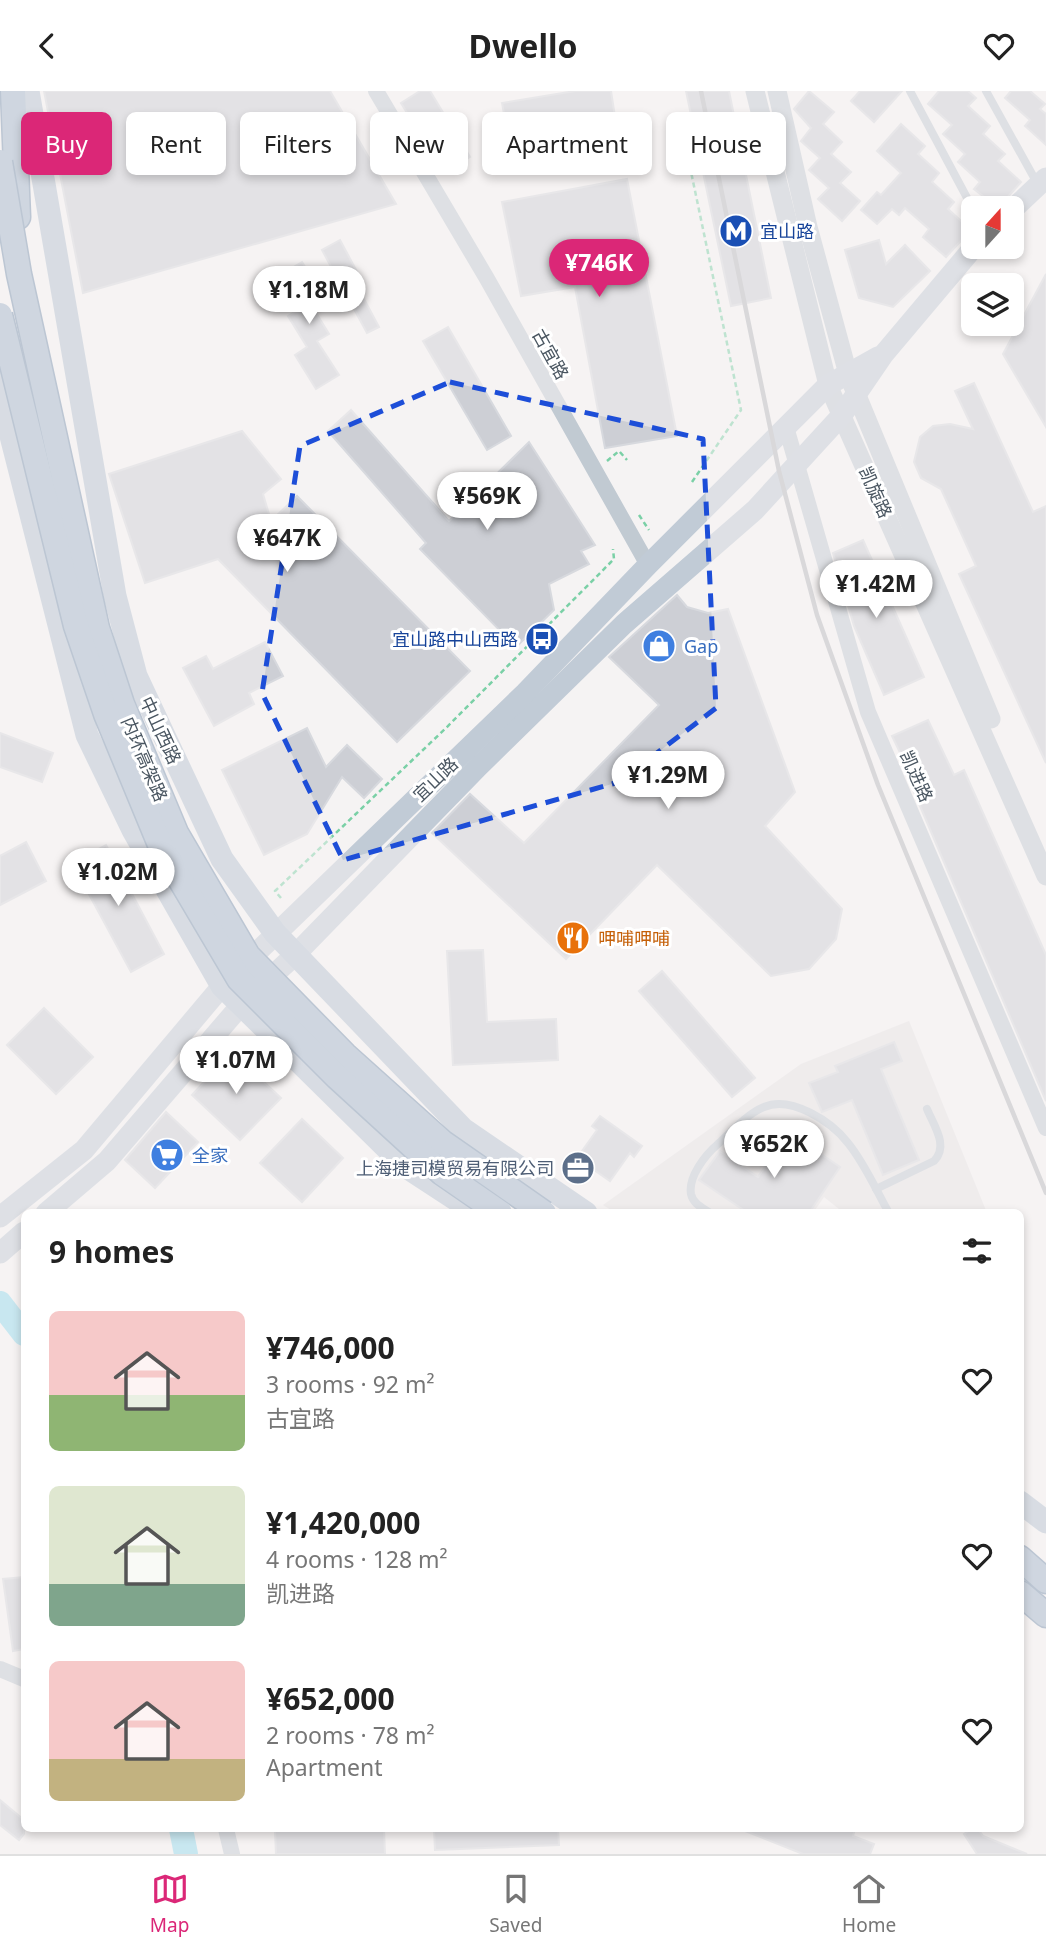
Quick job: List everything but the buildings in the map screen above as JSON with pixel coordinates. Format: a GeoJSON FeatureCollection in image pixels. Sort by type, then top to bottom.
{"type":"FeatureCollection","features":[{"type":"Feature","properties":{"kind":"highway"},"geometry":{"type":"LineString","coordinates":[[13,91],[19,274]]}},
{"type":"Feature","properties":{"kind":"highway","name":"内环高架路"},"geometry":{"type":"LineString","coordinates":[[0,162],[19,274],[97,628],[122,704],[176,833],[248,956],[345,1055],[442,1142],[538,1209]]}},
{"type":"Feature","properties":{"kind":"highway","name":"内环高架路"},"geometry":{"type":"LineString","coordinates":[[0,315],[76,626],[106,714],[161,847],[239,979],[337,1077],[442,1173],[494,1209]]}},
{"type":"Feature","properties":{"kind":"highway"},"geometry":{"type":"LineString","coordinates":[[1024,1562],[1046,1584]]}},
{"type":"Feature","properties":{"kind":"highway"},"geometry":{"type":"LineString","coordinates":[[1024,1596],[1046,1615]]}},
{"type":"Feature","properties":{"kind":"main road","name":"中山西路"},"geometry":{"type":"LineString","coordinates":[[28,91],[116,596],[136,676],[222,859],[275,933],[463,1129],[580,1209]]}},
{"type":"Feature","properties":{"kind":"main road"},"geometry":{"type":"LineString","coordinates":[[1024,198],[1042,181]]}},
{"type":"Feature","properties":{"kind":"main road","name":"宜山路"},"geometry":{"type":"LineString","coordinates":[[51,1209],[107,1161],[241,1005],[624,624],[755,510],[842,415],[883,355],[964,259]]}},
{"type":"Feature","properties":{"kind":"main road","name":"宜山路"},"geometry":{"type":"LineString","coordinates":[[0,1217],[84,1150],[222,986],[525,693],[828,385],[883,355]]}},
{"type":"Feature","properties":{"kind":"main road"},"geometry":{"type":"LineString","coordinates":[[0,377],[5,436],[87,735],[133,829],[222,986],[405,1166],[471,1209]]}},
{"type":"Feature","properties":{"kind":"main road"},"geometry":{"type":"LineString","coordinates":[[3,1250],[21,1235]]}},
{"type":"Feature","properties":{"kind":"main road"},"geometry":{"type":"LineString","coordinates":[[1024,1505],[1046,1522]]}},
{"type":"Feature","properties":{"kind":"main road"},"geometry":{"type":"LineString","coordinates":[[1024,1570],[1046,1584]]}},
{"type":"Feature","properties":{"kind":"street","name":"古宜路"},"geometry":{"type":"LineString","coordinates":[[376,91],[486,277],[648,565]]}},
{"type":"Feature","properties":{"kind":"street","name":"凯旋路"},"geometry":{"type":"LineString","coordinates":[[755,91],[828,385],[1046,876]]}},
{"type":"Feature","properties":{"kind":"street","name":"凯旋路"},"geometry":{"type":"LineString","coordinates":[[777,91],[808,227],[848,374],[1046,849]]}},
{"type":"Feature","properties":{"kind":"street","name":"凯进路"},"geometry":{"type":"LineString","coordinates":[[786,427],[868,712],[1046,1128]]}},
{"type":"Feature","properties":{"kind":"street"},"geometry":{"type":"LineString","coordinates":[[0,1669],[21,1678]]}},
{"type":"Feature","properties":{"kind":"street"},"geometry":{"type":"LineString","coordinates":[[227,1832],[232,1854]]}},
{"type":"Feature","properties":{"kind":"lane"},"geometry":{"type":"LineString","coordinates":[[986,91],[1042,181]]}},
{"type":"Feature","properties":{"kind":"lane"},"geometry":{"type":"LineString","coordinates":[[913,93],[966,196]]}},
{"type":"Feature","properties":{"kind":"lane"},"geometry":{"type":"LineString","coordinates":[[704,1209],[694,1202],[691,1193],[692,1180],[709,1151],[764,1107],[780,1104],[796,1106],[818,1118],[847,1141],[887,1209]]}},
{"type":"Feature","properties":{"kind":"lane"},"geometry":{"type":"LineString","coordinates":[[876,1189],[941,1155],[942,1145],[927,1109]]}},
{"type":"Feature","properties":{"kind":"path"},"geometry":{"type":"LineString","coordinates":[[692,175],[741,410],[692,482]]}},
{"type":"Feature","properties":{"kind":"path"},"geometry":{"type":"LineString","coordinates":[[612,471],[607,461],[619,451],[627,460]]}},
{"type":"Feature","properties":{"kind":"path"},"geometry":{"type":"LineString","coordinates":[[635,511],[649,530]]}},
{"type":"Feature","properties":{"kind":"path"},"geometry":{"type":"LineString","coordinates":[[281,898],[275,891],[446,728],[614,559],[613,549]]}},
{"type":"Feature","properties":{"kind":"highlighted area"},"geometry":{"type":"Polygon","coordinates":[[[450,382],[703,439],[716,708],[619,782],[343,860],[262,693],[300,446],[450,382]]]}},
{"type":"Feature","properties":{"kind":"shaded area"},"geometry":{"type":"Polygon","coordinates":[[[909,1021],[985,1209],[839,1209],[824,1197],[816,1209],[610,1209],[603,1205],[801,1064],[909,1021]]]}},
{"type":"Feature","properties":{"kind":"waterway"},"geometry":{"type":"LineString","coordinates":[[0,1303],[21,1330]]}},
{"type":"Feature","properties":{"kind":"waterway"},"geometry":{"type":"LineString","coordinates":[[182,1832],[186,1854]]}},
{"type":"Feature","properties":{"kind":"railway"},"geometry":{"type":"LineString","coordinates":[[701,91],[779,471],[817,615],[878,785],[1046,1193]]}},
{"type":"Feature","properties":{"kind":"place","name":"宜山路"},"geometry":{"type":"Point","coordinates":[736,231]}},
{"type":"Feature","properties":{"kind":"place","name":"宜山路中山西路"},"geometry":{"type":"Point","coordinates":[542,639]}},
{"type":"Feature","properties":{"kind":"place","name":"Gap"},"geometry":{"type":"Point","coordinates":[659,646]}},
{"type":"Feature","properties":{"kind":"place","name":"呷哺呷哺"},"geometry":{"type":"Point","coordinates":[573,938]}},
{"type":"Feature","properties":{"kind":"place","name":"全家"},"geometry":{"type":"Point","coordinates":[167,1155]}},
{"type":"Feature","properties":{"kind":"place","name":"上海捷司模贸易有限公司"},"geometry":{"type":"Point","coordinates":[578,1168]}}]}
